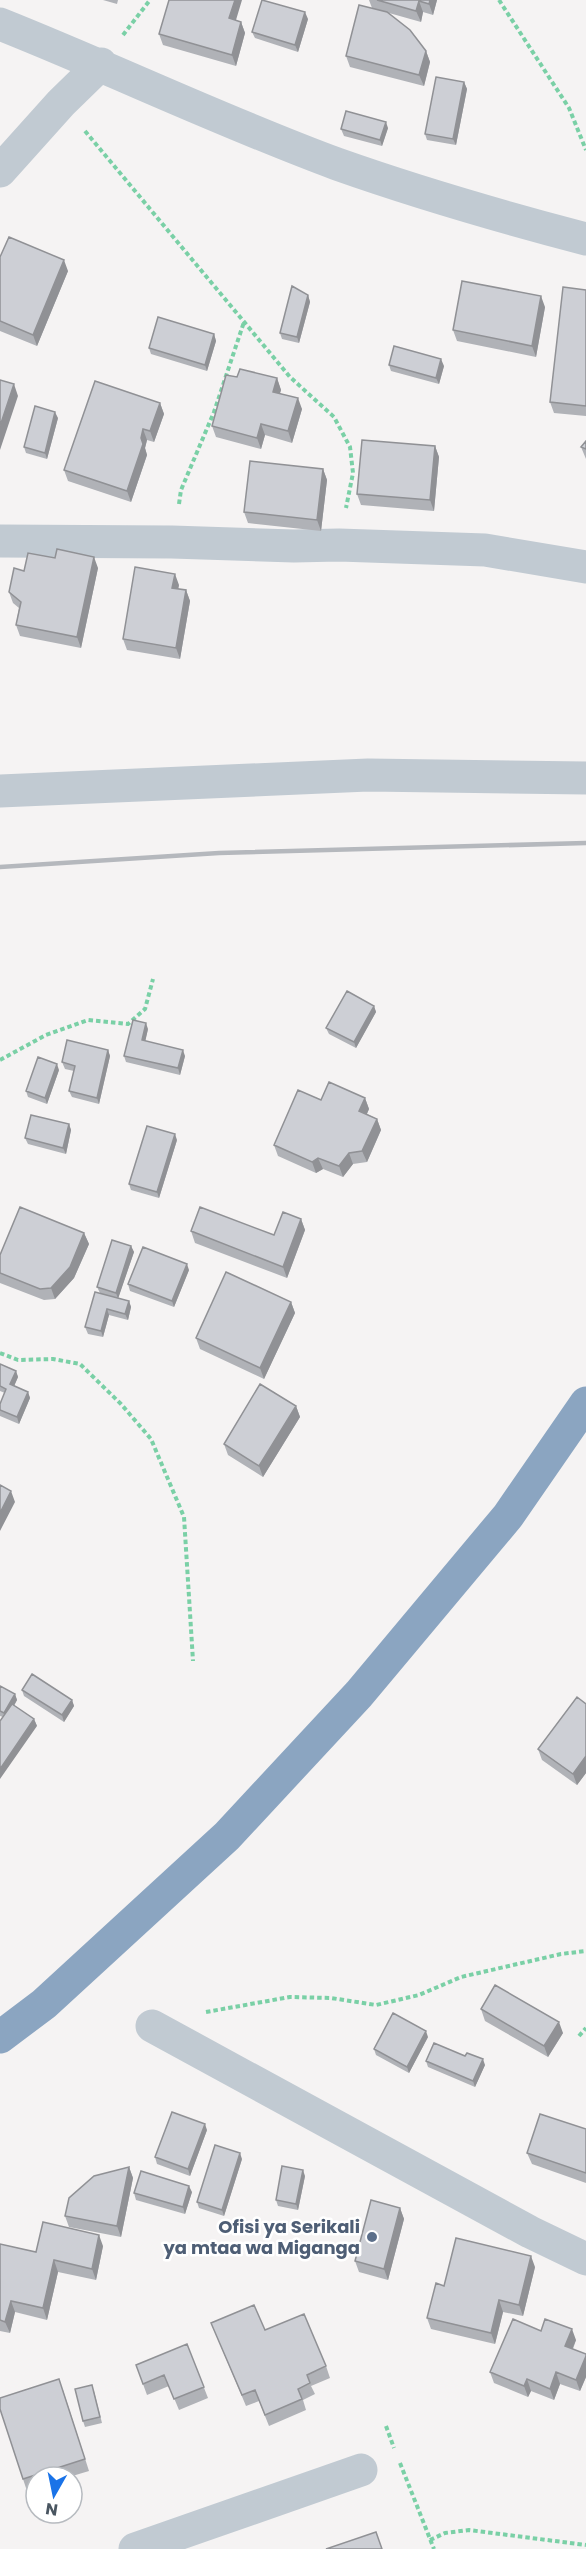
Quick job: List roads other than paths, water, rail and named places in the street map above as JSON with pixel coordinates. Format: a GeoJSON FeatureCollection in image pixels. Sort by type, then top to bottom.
{"type":"FeatureCollection","features":[{"type":"Feature","properties":{"kind":"highway"},"geometry":{"type":"LineString","coordinates":[[0,2037],[44,2004],[227,1836],[359,1694],[508,1516],[586,1403]]}},
{"type":"Feature","properties":{"kind":"street"},"geometry":{"type":"LineString","coordinates":[[0,24],[100,64],[208,113],[337,164],[470,208],[586,239]]}},
{"type":"Feature","properties":{"kind":"street"},"geometry":{"type":"LineString","coordinates":[[0,171],[61,103],[100,64]]}},
{"type":"Feature","properties":{"kind":"street"},"geometry":{"type":"LineString","coordinates":[[0,541],[339,545],[485,550],[586,567]]}},
{"type":"Feature","properties":{"kind":"street"},"geometry":{"type":"LineString","coordinates":[[0,791],[368,775],[586,778]]}},
{"type":"Feature","properties":{"kind":"street"},"geometry":{"type":"LineString","coordinates":[[152,2026],[530,2232],[586,2259]]}},
{"type":"Feature","properties":{"kind":"street"},"geometry":{"type":"LineString","coordinates":[[135,2549],[361,2470]]}},
{"type":"Feature","properties":{"kind":"railway"},"geometry":{"type":"LineString","coordinates":[[0,867],[219,853],[586,843]]}},
{"type":"Feature","properties":{"kind":"place","name":"Ofisi ya Serikali ya mtaa wa Miganga"},"geometry":{"type":"Point","coordinates":[372,2237]}}]}
